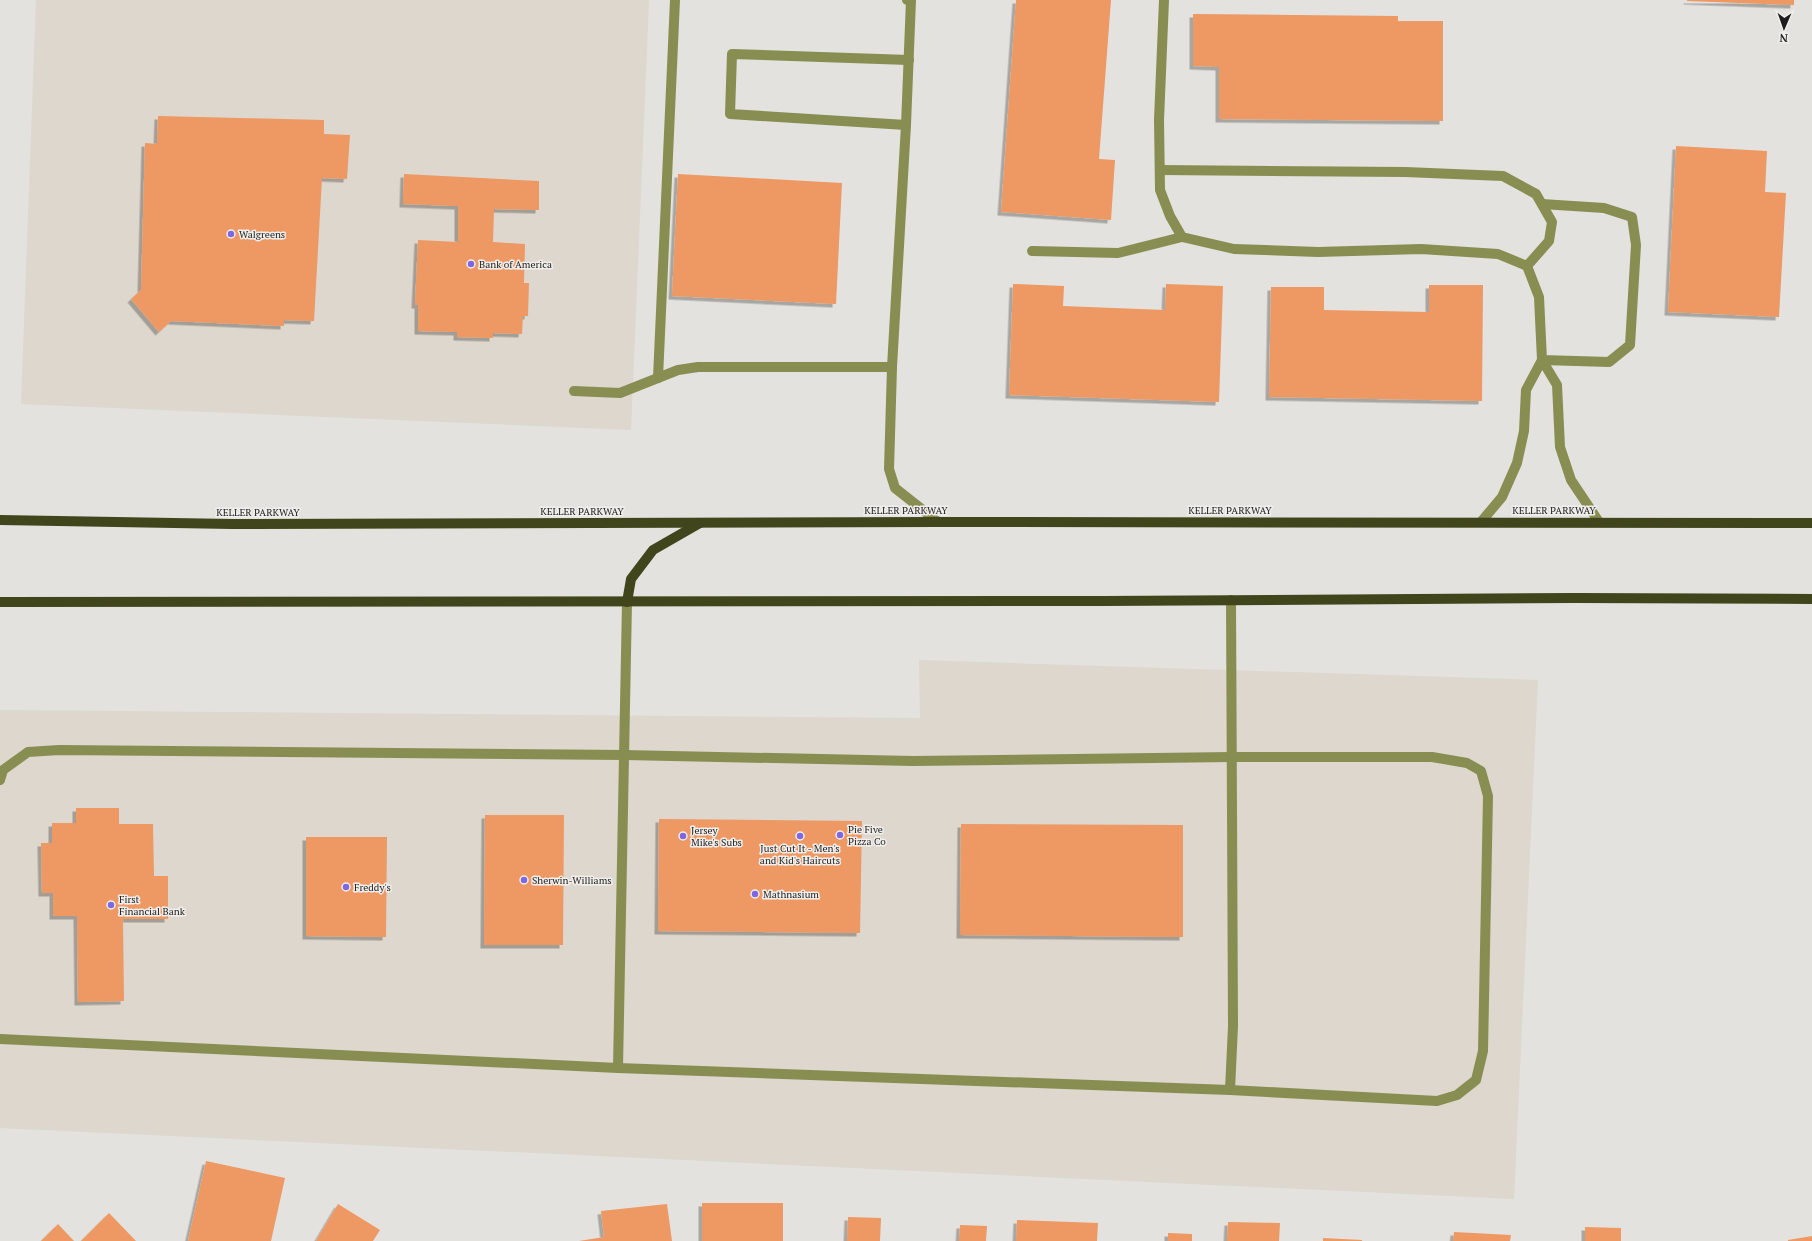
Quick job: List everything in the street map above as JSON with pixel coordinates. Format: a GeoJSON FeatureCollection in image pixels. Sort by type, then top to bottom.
{"type":"FeatureCollection","features":[{"type":"Feature","properties":{"kind":"main road","name":"KELLER PARKWAY"},"geometry":{"type":"LineString","coordinates":[[0,520],[232,524],[701,522],[1812,523]]}},
{"type":"Feature","properties":{"kind":"main road"},"geometry":{"type":"LineString","coordinates":[[627,602],[631,579],[653,550],[701,522]]}},
{"type":"Feature","properties":{"kind":"main road"},"geometry":{"type":"LineString","coordinates":[[0,602],[627,602],[1575,598],[1812,599]]}},
{"type":"Feature","properties":{"kind":"lane"},"geometry":{"type":"LineString","coordinates":[[658,378],[675,0]]}},
{"type":"Feature","properties":{"kind":"lane"},"geometry":{"type":"LineString","coordinates":[[907,0],[911,0],[909,60],[892,367],[889,469],[895,488],[938,522]]}},
{"type":"Feature","properties":{"kind":"lane"},"geometry":{"type":"LineString","coordinates":[[1164,0],[1159,120],[1160,190],[1170,216],[1182,237]]}},
{"type":"Feature","properties":{"kind":"lane"},"geometry":{"type":"LineString","coordinates":[[906,125],[730,114],[732,54],[909,60]]}},
{"type":"Feature","properties":{"kind":"lane"},"geometry":{"type":"LineString","coordinates":[[1160,170],[1404,172],[1503,176],[1536,194],[1552,222],[1549,240],[1527,266]]}},
{"type":"Feature","properties":{"kind":"lane"},"geometry":{"type":"LineString","coordinates":[[1542,204],[1604,208],[1632,217],[1636,245],[1630,345],[1609,362],[1542,360]]}},
{"type":"Feature","properties":{"kind":"lane"},"geometry":{"type":"LineString","coordinates":[[1032,252],[1118,253],[1182,237],[1234,249],[1318,252],[1421,249],[1498,254],[1527,266],[1539,297],[1542,360],[1556,385],[1560,447],[1571,480],[1599,522]]}},
{"type":"Feature","properties":{"kind":"lane"},"geometry":{"type":"LineString","coordinates":[[1481,522],[1502,497],[1517,463],[1524,431],[1526,390],[1542,360]]}},
{"type":"Feature","properties":{"kind":"lane"},"geometry":{"type":"LineString","coordinates":[[574,391],[620,393],[678,370],[698,367],[892,367]]}},
{"type":"Feature","properties":{"kind":"lane"},"geometry":{"type":"LineString","coordinates":[[1230,1090],[1233,1026],[1231,600]]}},
{"type":"Feature","properties":{"kind":"lane"},"geometry":{"type":"LineString","coordinates":[[618,1068],[627,602]]}},
{"type":"Feature","properties":{"kind":"lane"},"geometry":{"type":"LineString","coordinates":[[0,780],[3,770],[28,752],[60,750],[625,755],[913,761],[1232,757],[1432,757],[1467,763],[1481,771],[1488,796],[1483,1051],[1476,1080],[1457,1095],[1437,1101],[1230,1090],[618,1068],[0,1039]]}},
{"type":"Feature","properties":{"kind":"shaded area"},"geometry":{"type":"Polygon","coordinates":[[[36,0],[649,0],[631,430],[21,404],[36,0]]]}},
{"type":"Feature","properties":{"kind":"shaded area"},"geometry":{"type":"Polygon","coordinates":[[[919,660],[1538,680],[1514,1199],[0,1128],[0,710],[920,718],[919,660]]]}},
{"type":"Feature","properties":{"kind":"building"},"geometry":{"type":"Polygon","coordinates":[[[1016,0],[1111,0],[1099,159],[1115,160],[1111,220],[1001,212],[1016,0]]]}},
{"type":"Feature","properties":{"kind":"building"},"geometry":{"type":"Polygon","coordinates":[[[1794,0],[1794,5],[1687,1],[1794,0]]]}},
{"type":"Feature","properties":{"kind":"building"},"geometry":{"type":"Polygon","coordinates":[[[1193,14],[1398,16],[1398,21],[1443,21],[1443,121],[1219,119],[1219,67],[1193,66],[1193,14]]]}},
{"type":"Feature","properties":{"kind":"building","name":"Walgreens"},"geometry":{"type":"Polygon","coordinates":[[[158,116],[324,120],[324,134],[350,135],[347,179],[322,178],[314,321],[284,320],[284,326],[171,321],[159,332],[131,299],[141,290],[145,143],[157,144],[158,116]]]}},
{"type":"Feature","properties":{"kind":"building"},"geometry":{"type":"Polygon","coordinates":[[[1676,146],[1767,151],[1765,192],[1786,193],[1779,317],[1668,312],[1676,146]]]}},
{"type":"Feature","properties":{"kind":"building","name":"Bank of America"},"geometry":{"type":"Polygon","coordinates":[[[404,174],[539,181],[539,210],[494,209],[493,242],[525,244],[524,283],[529,283],[528,316],[523,316],[522,334],[493,333],[493,338],[457,337],[457,332],[418,331],[418,305],[415,305],[418,240],[458,242],[458,206],[403,204],[404,174]]]}},
{"type":"Feature","properties":{"kind":"building"},"geometry":{"type":"Polygon","coordinates":[[[678,174],[842,183],[836,304],[672,296],[678,174]]]}},
{"type":"Feature","properties":{"kind":"building"},"geometry":{"type":"Polygon","coordinates":[[[1013,284],[1064,286],[1063,306],[1165,310],[1166,284],[1223,286],[1219,402],[1009,395],[1013,284]]]}},
{"type":"Feature","properties":{"kind":"building"},"geometry":{"type":"Polygon","coordinates":[[[1429,285],[1483,285],[1482,401],[1269,397],[1271,287],[1324,287],[1324,310],[1429,312],[1429,285]]]}},
{"type":"Feature","properties":{"kind":"building","name":"First Financial Bank"},"geometry":{"type":"Polygon","coordinates":[[[76,808],[119,808],[119,824],[153,824],[154,876],[168,876],[168,919],[123,919],[124,1001],[78,1002],[77,916],[53,916],[53,893],[42,893],[41,843],[52,843],[52,823],[76,823],[76,808]]]}},
{"type":"Feature","properties":{"kind":"building","name":"Sherwin-Williams"},"geometry":{"type":"Polygon","coordinates":[[[485,815],[564,815],[563,945],[484,945],[485,815]]]}},
{"type":"Feature","properties":{"kind":"building"},"geometry":{"type":"Polygon","coordinates":[[[659,819],[862,821],[860,933],[658,931],[659,819]]]}},
{"type":"Feature","properties":{"kind":"building"},"geometry":{"type":"Polygon","coordinates":[[[961,824],[1183,825],[1183,937],[960,935],[961,824]]]}},
{"type":"Feature","properties":{"kind":"building","name":"Freddy's"},"geometry":{"type":"Polygon","coordinates":[[[306,837],[387,837],[386,937],[306,936],[306,837]]]}},
{"type":"Feature","properties":{"kind":"building"},"geometry":{"type":"Polygon","coordinates":[[[206,1161],[285,1178],[271,1241],[188,1241],[206,1161]]]}},
{"type":"Feature","properties":{"kind":"building"},"geometry":{"type":"Polygon","coordinates":[[[702,1203],[783,1203],[783,1241],[702,1241],[702,1203]]]}},
{"type":"Feature","properties":{"kind":"building"},"geometry":{"type":"Polygon","coordinates":[[[338,1204],[380,1230],[373,1241],[316,1241],[338,1204]]]}},
{"type":"Feature","properties":{"kind":"building"},"geometry":{"type":"Polygon","coordinates":[[[667,1204],[672,1241],[579,1241],[604,1237],[601,1211],[667,1204]]]}},
{"type":"Feature","properties":{"kind":"building"},"geometry":{"type":"Polygon","coordinates":[[[109,1213],[136,1241],[81,1241],[109,1213]]]}},
{"type":"Feature","properties":{"kind":"building"},"geometry":{"type":"Polygon","coordinates":[[[848,1217],[881,1218],[880,1241],[847,1241],[848,1217]]]}},
{"type":"Feature","properties":{"kind":"building"},"geometry":{"type":"Polygon","coordinates":[[[1017,1220],[1098,1223],[1097,1241],[1016,1241],[1017,1220]]]}},
{"type":"Feature","properties":{"kind":"building"},"geometry":{"type":"Polygon","coordinates":[[[1228,1222],[1280,1223],[1279,1241],[1227,1241],[1228,1222]]]}},
{"type":"Feature","properties":{"kind":"building"},"geometry":{"type":"Polygon","coordinates":[[[58,1224],[74,1241],[41,1241],[58,1224]]]}},
{"type":"Feature","properties":{"kind":"building"},"geometry":{"type":"Polygon","coordinates":[[[960,1225],[987,1226],[986,1241],[959,1241],[960,1225]]]}},
{"type":"Feature","properties":{"kind":"building"},"geometry":{"type":"Polygon","coordinates":[[[1585,1227],[1621,1228],[1621,1241],[1585,1241],[1585,1227]]]}},
{"type":"Feature","properties":{"kind":"building"},"geometry":{"type":"Polygon","coordinates":[[[1454,1232],[1511,1235],[1510,1241],[1453,1241],[1454,1232]]]}},
{"type":"Feature","properties":{"kind":"building"},"geometry":{"type":"Polygon","coordinates":[[[1168,1233],[1192,1234],[1192,1241],[1168,1241],[1168,1233]]]}},
{"type":"Feature","properties":{"kind":"building"},"geometry":{"type":"Polygon","coordinates":[[[1812,1236],[1812,1241],[1788,1241],[1788,1240],[1812,1236]]]}},
{"type":"Feature","properties":{"kind":"building"},"geometry":{"type":"Polygon","coordinates":[[[1323,1238],[1362,1240],[1362,1241],[1323,1241],[1323,1238]]]}},
{"type":"Feature","properties":{"kind":"place","name":"Walgreens"},"geometry":{"type":"Point","coordinates":[231,234]}},
{"type":"Feature","properties":{"kind":"place","name":"Bank of America"},"geometry":{"type":"Point","coordinates":[471,264]}},
{"type":"Feature","properties":{"kind":"place","name":"Pie Five Pizza Co"},"geometry":{"type":"Point","coordinates":[840,835]}},
{"type":"Feature","properties":{"kind":"place","name":"Jersey Mike's Subs"},"geometry":{"type":"Point","coordinates":[683,836]}},
{"type":"Feature","properties":{"kind":"place","name":"Just Cut It - Men's and Kid's Haircuts"},"geometry":{"type":"Point","coordinates":[800,836]}},
{"type":"Feature","properties":{"kind":"place","name":"Sherwin-Williams"},"geometry":{"type":"Point","coordinates":[524,880]}},
{"type":"Feature","properties":{"kind":"place","name":"Freddy's"},"geometry":{"type":"Point","coordinates":[346,887]}},
{"type":"Feature","properties":{"kind":"place","name":"Mathnasium"},"geometry":{"type":"Point","coordinates":[755,894]}},
{"type":"Feature","properties":{"kind":"place","name":"First Financial Bank"},"geometry":{"type":"Point","coordinates":[111,905]}}]}
